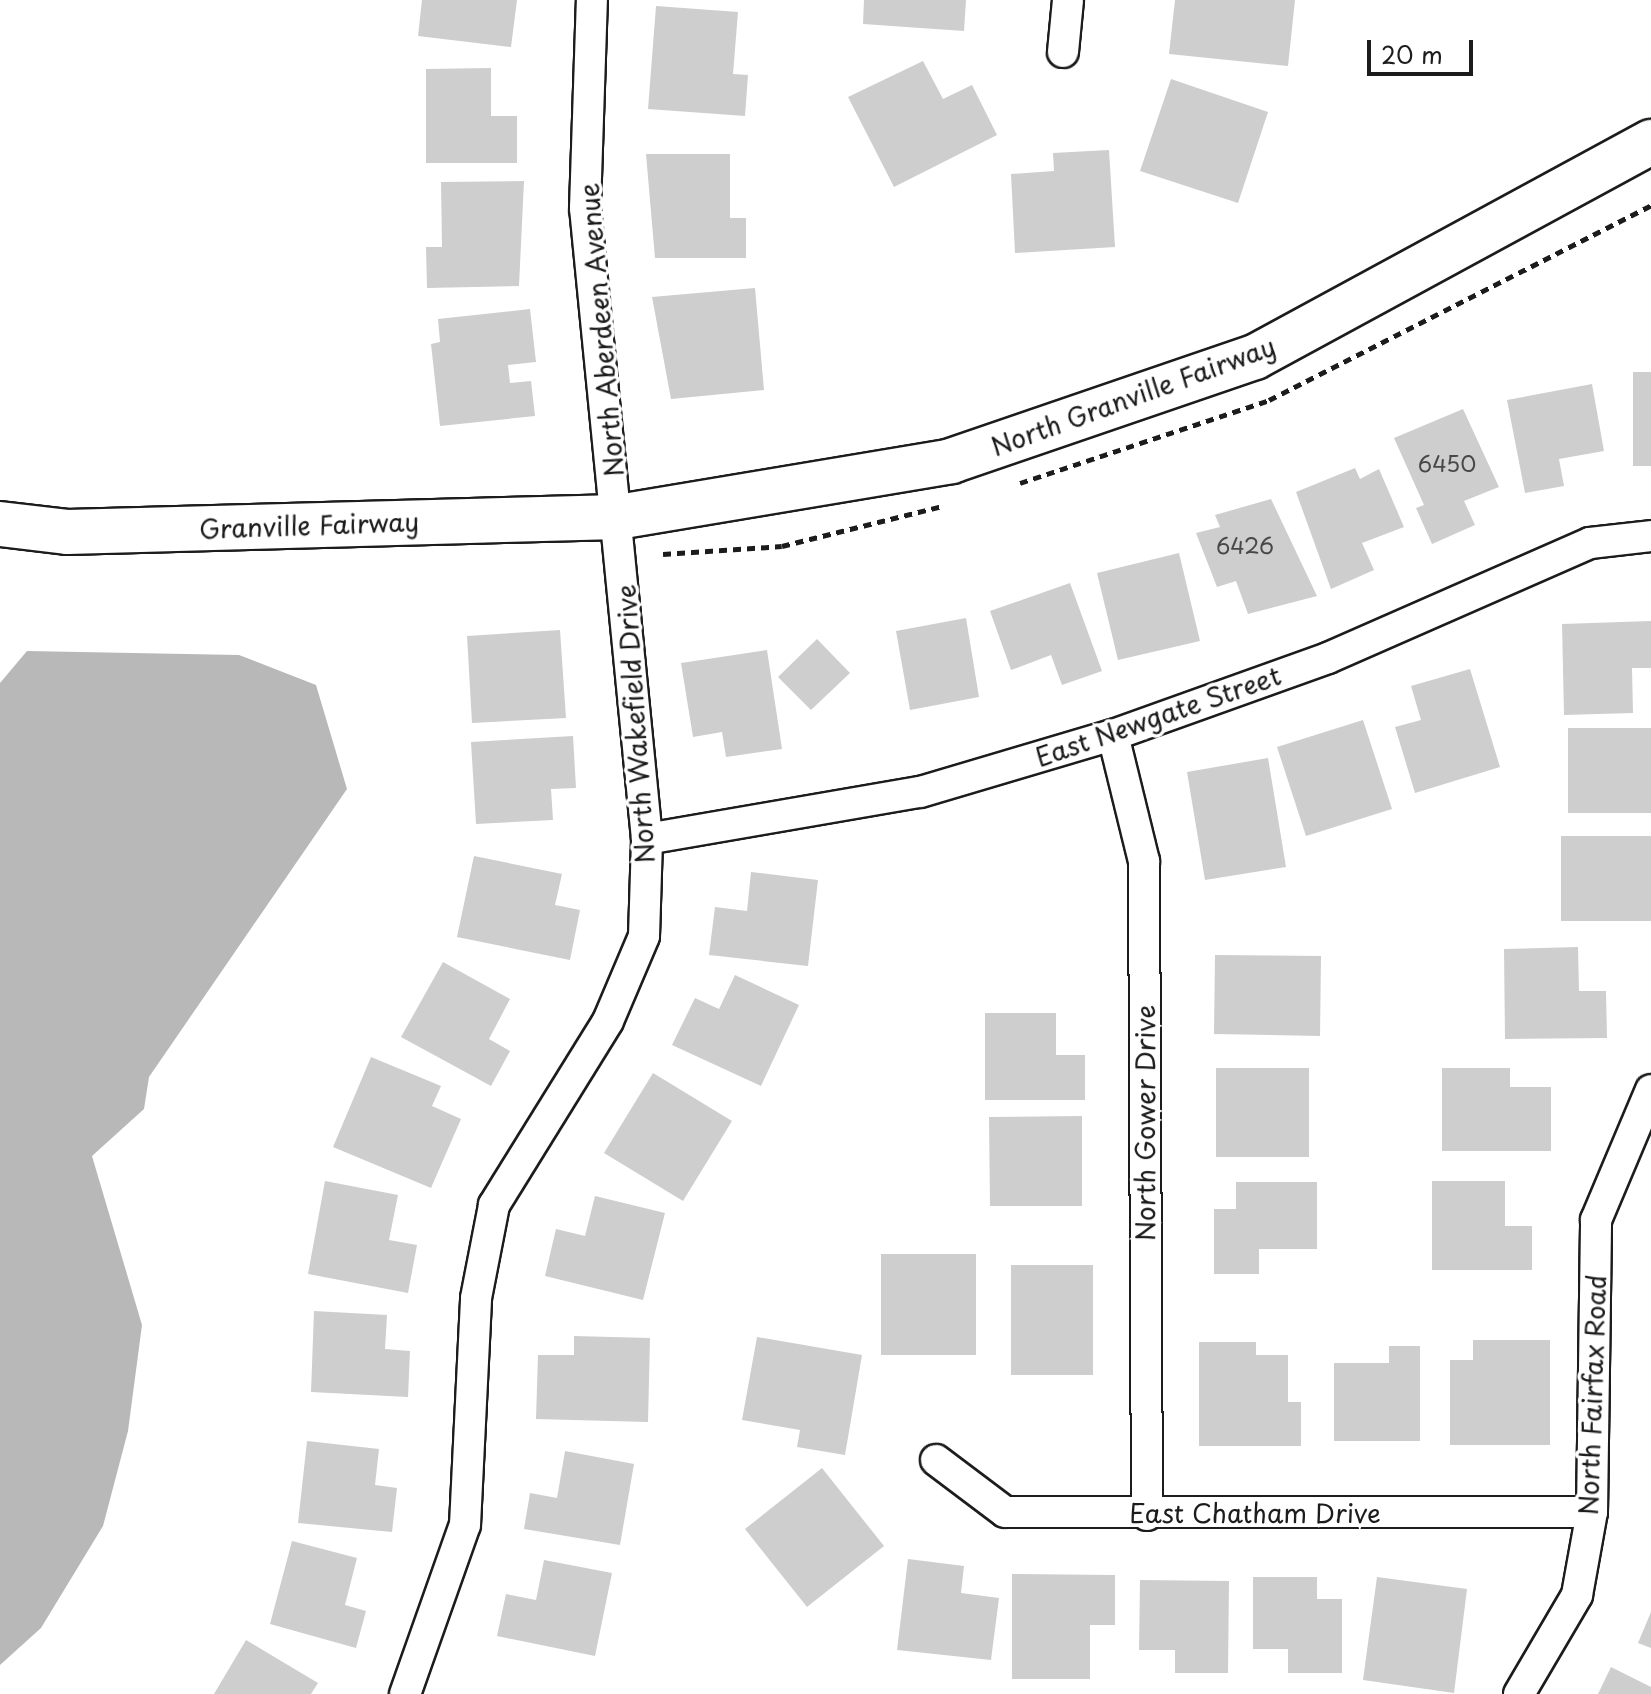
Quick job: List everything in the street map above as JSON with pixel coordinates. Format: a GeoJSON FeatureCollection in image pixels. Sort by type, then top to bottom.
{"type":"FeatureCollection","features":[{"type":"Feature","properties":{"kind":"street","name":"North Aberdeen Avenue"},"geometry":{"type":"LineString","coordinates":[[592,0],[585,208],[618,517]]}},
{"type":"Feature","properties":{"kind":"street"},"geometry":{"type":"LineString","coordinates":[[1063,52],[1068,0]]}},
{"type":"Feature","properties":{"kind":"street","name":"North Granville Fairway"},"geometry":{"type":"LineString","coordinates":[[618,517],[951,461],[1255,357],[1651,142]]}},
{"type":"Feature","properties":{"kind":"street","name":"Granville Fairway"},"geometry":{"type":"LineString","coordinates":[[0,524],[67,532],[618,517]]}},
{"type":"Feature","properties":{"kind":"street","name":"North Wakefield Drive"},"geometry":{"type":"LineString","coordinates":[[405,1694],[465,1525],[476,1298],[494,1205],[608,1021],[644,936],[647,839],[618,517]]}},
{"type":"Feature","properties":{"kind":"street","name":"East Newgate Street"},"geometry":{"type":"LineString","coordinates":[[647,839],[920,792],[1113,735],[1328,658],[1590,543],[1651,536]]}},
{"type":"Feature","properties":{"kind":"street","name":"North Gower Drive"},"geometry":{"type":"LineString","coordinates":[[1113,735],[1144,861],[1147,1515]]}},
{"type":"Feature","properties":{"kind":"street","name":"North Fairfax Road"},"geometry":{"type":"LineString","coordinates":[[1519,1694],[1577,1595],[1592,1512],[1596,1220],[1651,1090]]}},
{"type":"Feature","properties":{"kind":"street","name":"East Chatham Drive"},"geometry":{"type":"LineString","coordinates":[[936,1460],[1005,1512],[1147,1515],[1592,1512]]}},
{"type":"Feature","properties":{"kind":"shaded area"},"geometry":{"type":"Polygon","coordinates":[[[27,651],[239,655],[316,685],[347,789],[149,1077],[144,1109],[92,1156],[142,1325],[128,1431],[103,1526],[41,1628],[0,1665],[0,683],[27,651]]]}},
{"type":"Feature","properties":{"kind":"building"},"geometry":{"type":"Polygon","coordinates":[[[422,0],[517,0],[511,47],[418,36],[422,0]]]}},
{"type":"Feature","properties":{"kind":"building"},"geometry":{"type":"Polygon","coordinates":[[[864,0],[966,0],[964,31],[863,24],[864,0]]]}},
{"type":"Feature","properties":{"kind":"building"},"geometry":{"type":"Polygon","coordinates":[[[1175,0],[1295,0],[1288,66],[1169,54],[1175,0]]]}},
{"type":"Feature","properties":{"kind":"building"},"geometry":{"type":"Polygon","coordinates":[[[656,6],[738,12],[733,74],[748,75],[745,116],[648,109],[656,6]]]}},
{"type":"Feature","properties":{"kind":"building"},"geometry":{"type":"Polygon","coordinates":[[[923,61],[943,99],[972,85],[997,135],[894,187],[848,97],[923,61]]]}},
{"type":"Feature","properties":{"kind":"building"},"geometry":{"type":"Polygon","coordinates":[[[491,68],[491,116],[517,116],[517,163],[426,163],[426,69],[491,68]]]}},
{"type":"Feature","properties":{"kind":"building"},"geometry":{"type":"Polygon","coordinates":[[[1171,79],[1268,112],[1238,203],[1140,171],[1171,79]]]}},
{"type":"Feature","properties":{"kind":"building"},"geometry":{"type":"Polygon","coordinates":[[[1109,150],[1115,247],[1015,253],[1011,174],[1054,171],[1053,153],[1109,150]]]}},
{"type":"Feature","properties":{"kind":"building"},"geometry":{"type":"Polygon","coordinates":[[[646,154],[730,154],[730,218],[746,218],[746,258],[655,258],[646,154]]]}},
{"type":"Feature","properties":{"kind":"building"},"geometry":{"type":"Polygon","coordinates":[[[524,181],[519,286],[427,288],[426,247],[442,247],[441,182],[524,181]]]}},
{"type":"Feature","properties":{"kind":"building"},"geometry":{"type":"Polygon","coordinates":[[[755,288],[764,390],[671,399],[652,297],[755,288]]]}},
{"type":"Feature","properties":{"kind":"building"},"geometry":{"type":"Polygon","coordinates":[[[530,309],[536,362],[508,365],[510,383],[531,381],[535,416],[440,426],[431,344],[440,342],[438,319],[530,309]]]}},
{"type":"Feature","properties":{"kind":"building"},"geometry":{"type":"Polygon","coordinates":[[[1633,372],[1651,372],[1651,466],[1633,466],[1633,372]]]}},
{"type":"Feature","properties":{"kind":"building"},"geometry":{"type":"Polygon","coordinates":[[[1592,384],[1604,451],[1559,459],[1564,486],[1525,493],[1507,400],[1592,384]]]}},
{"type":"Feature","properties":{"kind":"building"},"geometry":{"type":"Polygon","coordinates":[[[1463,409],[1499,487],[1464,501],[1475,525],[1432,544],[1416,508],[1424,505],[1394,438],[1463,409]]]}},
{"type":"Feature","properties":{"kind":"building"},"geometry":{"type":"Polygon","coordinates":[[[1355,468],[1360,479],[1379,469],[1404,527],[1362,543],[1374,570],[1331,589],[1296,492],[1355,468]]]}},
{"type":"Feature","properties":{"kind":"building"},"geometry":{"type":"Polygon","coordinates":[[[1271,499],[1317,596],[1248,614],[1236,581],[1217,587],[1196,533],[1220,527],[1215,515],[1271,499]]]}},
{"type":"Feature","properties":{"kind":"building"},"geometry":{"type":"Polygon","coordinates":[[[1179,553],[1200,641],[1118,660],[1097,573],[1179,553]]]}},
{"type":"Feature","properties":{"kind":"building"},"geometry":{"type":"Polygon","coordinates":[[[1070,583],[1102,671],[1062,685],[1051,655],[1011,670],[990,611],[1070,583]]]}},
{"type":"Feature","properties":{"kind":"building"},"geometry":{"type":"Polygon","coordinates":[[[966,618],[979,697],[910,710],[896,631],[966,618]]]}},
{"type":"Feature","properties":{"kind":"building"},"geometry":{"type":"Polygon","coordinates":[[[1651,621],[1651,668],[1632,668],[1633,713],[1564,715],[1562,624],[1651,621]]]}},
{"type":"Feature","properties":{"kind":"building"},"geometry":{"type":"Polygon","coordinates":[[[560,630],[566,718],[472,723],[467,636],[560,630]]]}},
{"type":"Feature","properties":{"kind":"building"},"geometry":{"type":"Polygon","coordinates":[[[817,639],[850,673],[811,710],[778,677],[817,639]]]}},
{"type":"Feature","properties":{"kind":"building"},"geometry":{"type":"Polygon","coordinates":[[[767,650],[782,749],[726,757],[722,732],[693,737],[681,663],[767,650]]]}},
{"type":"Feature","properties":{"kind":"building"},"geometry":{"type":"Polygon","coordinates":[[[1470,669],[1500,767],[1415,793],[1395,727],[1421,720],[1411,686],[1470,669]]]}},
{"type":"Feature","properties":{"kind":"building"},"geometry":{"type":"Polygon","coordinates":[[[1363,720],[1392,809],[1306,836],[1277,747],[1363,720]]]}},
{"type":"Feature","properties":{"kind":"building"},"geometry":{"type":"Polygon","coordinates":[[[1568,728],[1651,728],[1651,813],[1568,813],[1568,728]]]}},
{"type":"Feature","properties":{"kind":"building"},"geometry":{"type":"Polygon","coordinates":[[[573,736],[576,788],[551,789],[553,820],[476,824],[471,742],[573,736]]]}},
{"type":"Feature","properties":{"kind":"building"},"geometry":{"type":"Polygon","coordinates":[[[1268,758],[1286,867],[1205,880],[1187,772],[1268,758]]]}},
{"type":"Feature","properties":{"kind":"building"},"geometry":{"type":"Polygon","coordinates":[[[1561,836],[1651,836],[1651,921],[1561,921],[1561,836]]]}},
{"type":"Feature","properties":{"kind":"building"},"geometry":{"type":"Polygon","coordinates":[[[474,856],[562,874],[555,905],[580,910],[570,960],[457,937],[474,856]]]}},
{"type":"Feature","properties":{"kind":"building"},"geometry":{"type":"Polygon","coordinates":[[[751,872],[818,880],[808,966],[709,955],[715,907],[747,911],[751,872]]]}},
{"type":"Feature","properties":{"kind":"building"},"geometry":{"type":"Polygon","coordinates":[[[1578,947],[1579,991],[1606,991],[1607,1038],[1505,1039],[1504,949],[1578,947]]]}},
{"type":"Feature","properties":{"kind":"building"},"geometry":{"type":"Polygon","coordinates":[[[1215,955],[1321,956],[1320,1036],[1214,1034],[1215,955]]]}},
{"type":"Feature","properties":{"kind":"building"},"geometry":{"type":"Polygon","coordinates":[[[443,962],[510,999],[489,1039],[510,1051],[491,1086],[401,1037],[443,962]]]}},
{"type":"Feature","properties":{"kind":"building"},"geometry":{"type":"Polygon","coordinates":[[[735,975],[799,1005],[761,1086],[672,1045],[695,998],[719,1009],[735,975]]]}},
{"type":"Feature","properties":{"kind":"building"},"geometry":{"type":"Polygon","coordinates":[[[985,1013],[1056,1013],[1056,1055],[1085,1055],[1085,1100],[985,1100],[985,1013]]]}},
{"type":"Feature","properties":{"kind":"building"},"geometry":{"type":"Polygon","coordinates":[[[371,1057],[441,1086],[432,1106],[461,1119],[431,1188],[333,1147],[371,1057]]]}},
{"type":"Feature","properties":{"kind":"building"},"geometry":{"type":"Polygon","coordinates":[[[1216,1068],[1309,1068],[1309,1157],[1216,1157],[1216,1068]]]}},
{"type":"Feature","properties":{"kind":"building"},"geometry":{"type":"Polygon","coordinates":[[[1442,1068],[1510,1068],[1510,1087],[1551,1087],[1551,1151],[1442,1151],[1442,1068]]]}},
{"type":"Feature","properties":{"kind":"building"},"geometry":{"type":"Polygon","coordinates":[[[653,1073],[732,1121],[683,1201],[604,1153],[653,1073]]]}},
{"type":"Feature","properties":{"kind":"building"},"geometry":{"type":"Polygon","coordinates":[[[1082,1116],[1082,1206],[990,1206],[989,1117],[1082,1116]]]}},
{"type":"Feature","properties":{"kind":"building"},"geometry":{"type":"Polygon","coordinates":[[[325,1181],[398,1195],[389,1240],[417,1245],[408,1293],[308,1274],[325,1181]]]}},
{"type":"Feature","properties":{"kind":"building"},"geometry":{"type":"Polygon","coordinates":[[[1432,1181],[1505,1181],[1505,1226],[1532,1226],[1532,1270],[1432,1270],[1432,1181]]]}},
{"type":"Feature","properties":{"kind":"building"},"geometry":{"type":"Polygon","coordinates":[[[1236,1182],[1317,1182],[1317,1249],[1259,1249],[1259,1274],[1214,1274],[1214,1209],[1236,1209],[1236,1182]]]}},
{"type":"Feature","properties":{"kind":"building"},"geometry":{"type":"Polygon","coordinates":[[[595,1196],[665,1213],[643,1300],[545,1276],[556,1229],[585,1236],[595,1196]]]}},
{"type":"Feature","properties":{"kind":"building"},"geometry":{"type":"Polygon","coordinates":[[[881,1254],[976,1254],[976,1355],[881,1355],[881,1254]]]}},
{"type":"Feature","properties":{"kind":"building"},"geometry":{"type":"Polygon","coordinates":[[[1011,1265],[1093,1265],[1093,1375],[1011,1375],[1011,1265]]]}},
{"type":"Feature","properties":{"kind":"building"},"geometry":{"type":"Polygon","coordinates":[[[314,1311],[387,1315],[385,1349],[410,1351],[408,1397],[311,1392],[314,1311]]]}},
{"type":"Feature","properties":{"kind":"building"},"geometry":{"type":"Polygon","coordinates":[[[574,1336],[650,1338],[648,1422],[536,1419],[538,1355],[574,1355],[574,1336]]]}},
{"type":"Feature","properties":{"kind":"building"},"geometry":{"type":"Polygon","coordinates":[[[757,1337],[862,1355],[845,1455],[797,1447],[800,1430],[742,1420],[757,1337]]]}},
{"type":"Feature","properties":{"kind":"building"},"geometry":{"type":"Polygon","coordinates":[[[1473,1340],[1550,1340],[1550,1445],[1450,1445],[1450,1360],[1473,1360],[1473,1340]]]}},
{"type":"Feature","properties":{"kind":"building"},"geometry":{"type":"Polygon","coordinates":[[[1199,1342],[1256,1342],[1256,1355],[1288,1355],[1288,1402],[1301,1402],[1301,1446],[1199,1446],[1199,1342]]]}},
{"type":"Feature","properties":{"kind":"building"},"geometry":{"type":"Polygon","coordinates":[[[1389,1346],[1420,1346],[1420,1441],[1334,1441],[1334,1363],[1389,1363],[1389,1346]]]}},
{"type":"Feature","properties":{"kind":"building"},"geometry":{"type":"Polygon","coordinates":[[[307,1441],[379,1449],[375,1485],[397,1488],[392,1532],[298,1523],[307,1441]]]}},
{"type":"Feature","properties":{"kind":"building"},"geometry":{"type":"Polygon","coordinates":[[[565,1451],[634,1464],[620,1545],[524,1529],[530,1493],[557,1498],[565,1451]]]}},
{"type":"Feature","properties":{"kind":"building"},"geometry":{"type":"Polygon","coordinates":[[[822,1468],[884,1546],[807,1607],[745,1529],[822,1468]]]}},
{"type":"Feature","properties":{"kind":"building"},"geometry":{"type":"Polygon","coordinates":[[[292,1541],[357,1558],[345,1605],[366,1611],[356,1648],[270,1624],[292,1541]]]}},
{"type":"Feature","properties":{"kind":"building"},"geometry":{"type":"Polygon","coordinates":[[[908,1559],[964,1566],[961,1593],[999,1598],[991,1660],[897,1650],[908,1559]]]}},
{"type":"Feature","properties":{"kind":"building"},"geometry":{"type":"Polygon","coordinates":[[[544,1560],[612,1573],[595,1656],[497,1636],[506,1594],[536,1600],[544,1560]]]}},
{"type":"Feature","properties":{"kind":"building"},"geometry":{"type":"Polygon","coordinates":[[[1012,1574],[1115,1575],[1115,1625],[1090,1625],[1090,1679],[1012,1679],[1012,1574]]]}},
{"type":"Feature","properties":{"kind":"building"},"geometry":{"type":"Polygon","coordinates":[[[1253,1577],[1317,1577],[1317,1599],[1342,1599],[1342,1673],[1288,1673],[1288,1649],[1253,1649],[1253,1577]]]}},
{"type":"Feature","properties":{"kind":"building"},"geometry":{"type":"Polygon","coordinates":[[[1377,1577],[1467,1589],[1454,1693],[1363,1680],[1377,1577]]]}},
{"type":"Feature","properties":{"kind":"building"},"geometry":{"type":"Polygon","coordinates":[[[1140,1580],[1229,1581],[1228,1673],[1175,1673],[1175,1650],[1139,1650],[1140,1580]]]}},
{"type":"Feature","properties":{"kind":"building"},"geometry":{"type":"Polygon","coordinates":[[[1651,1612],[1651,1648],[1638,1643],[1651,1612]]]}},
{"type":"Feature","properties":{"kind":"building"},"geometry":{"type":"Polygon","coordinates":[[[246,1640],[318,1683],[311,1694],[214,1694],[246,1640]]]}},
{"type":"Feature","properties":{"kind":"building"},"geometry":{"type":"Polygon","coordinates":[[[1611,1667],[1651,1687],[1651,1694],[1598,1694],[1611,1667]]]}}]}
